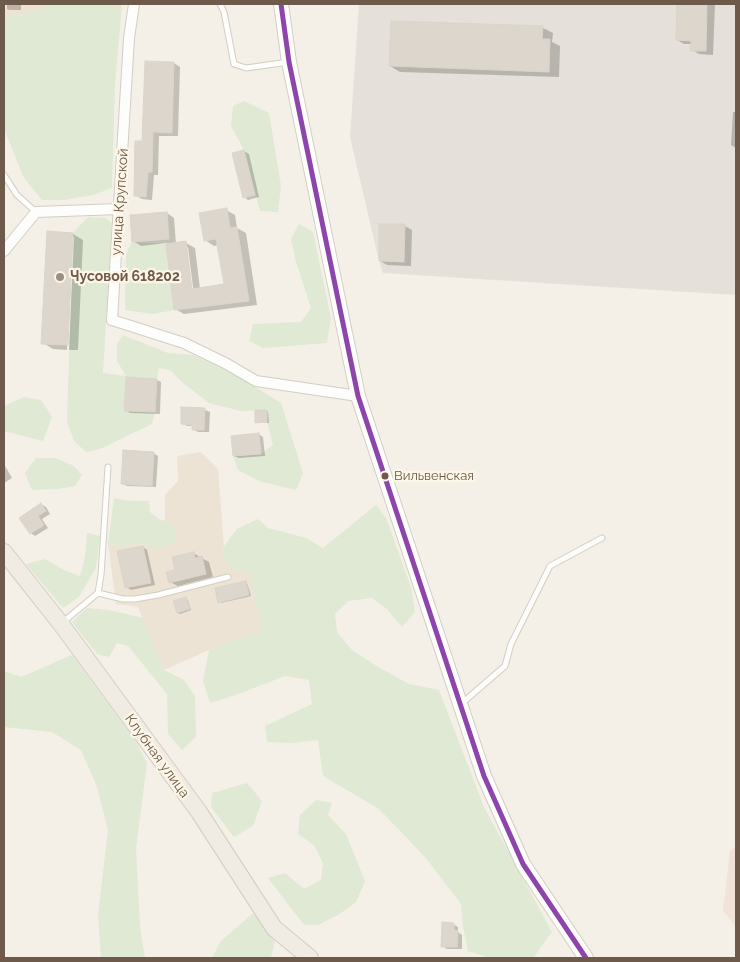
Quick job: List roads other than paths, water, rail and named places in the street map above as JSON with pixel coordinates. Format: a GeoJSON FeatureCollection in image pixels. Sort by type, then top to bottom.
{"type":"FeatureCollection","features":[{"type":"Feature","properties":{"kind":"main road","name":"Клубная улица"},"geometry":{"type":"LineString","coordinates":[[4,552],[61,624],[199,812],[274,928],[310,958]]}},
{"type":"Feature","properties":{"kind":"street","name":"улица Крупской"},"geometry":{"type":"LineString","coordinates":[[134,4],[130,38],[112,320],[184,343],[256,381],[358,396]]}},
{"type":"Feature","properties":{"kind":"street"},"geometry":{"type":"LineString","coordinates":[[280,4],[289,62],[358,396],[484,776],[523,864],[586,958]]}},
{"type":"Feature","properties":{"kind":"street"},"geometry":{"type":"LineString","coordinates":[[4,251],[36,212],[119,209]]}},
{"type":"Feature","properties":{"kind":"lane"},"geometry":{"type":"LineString","coordinates":[[220,4],[224,12],[234,64],[246,68],[289,62]]}},
{"type":"Feature","properties":{"kind":"lane"},"geometry":{"type":"LineString","coordinates":[[4,175],[17,195],[36,212]]}},
{"type":"Feature","properties":{"kind":"lane"},"geometry":{"type":"LineString","coordinates":[[61,624],[98,592],[101,575],[108,467]]}},
{"type":"Feature","properties":{"kind":"lane"},"geometry":{"type":"LineString","coordinates":[[460,704],[505,666],[511,644],[550,566],[602,538]]}},
{"type":"Feature","properties":{"kind":"lane"},"geometry":{"type":"LineString","coordinates":[[98,592],[135,599],[228,577]]}},
{"type":"Feature","properties":{"kind":"place","name":"Чусовой 618202"},"geometry":{"type":"Point","coordinates":[60,277]}},
{"type":"Feature","properties":{"kind":"place","name":"Вильвенская"},"geometry":{"type":"Point","coordinates":[385,476]}}]}
